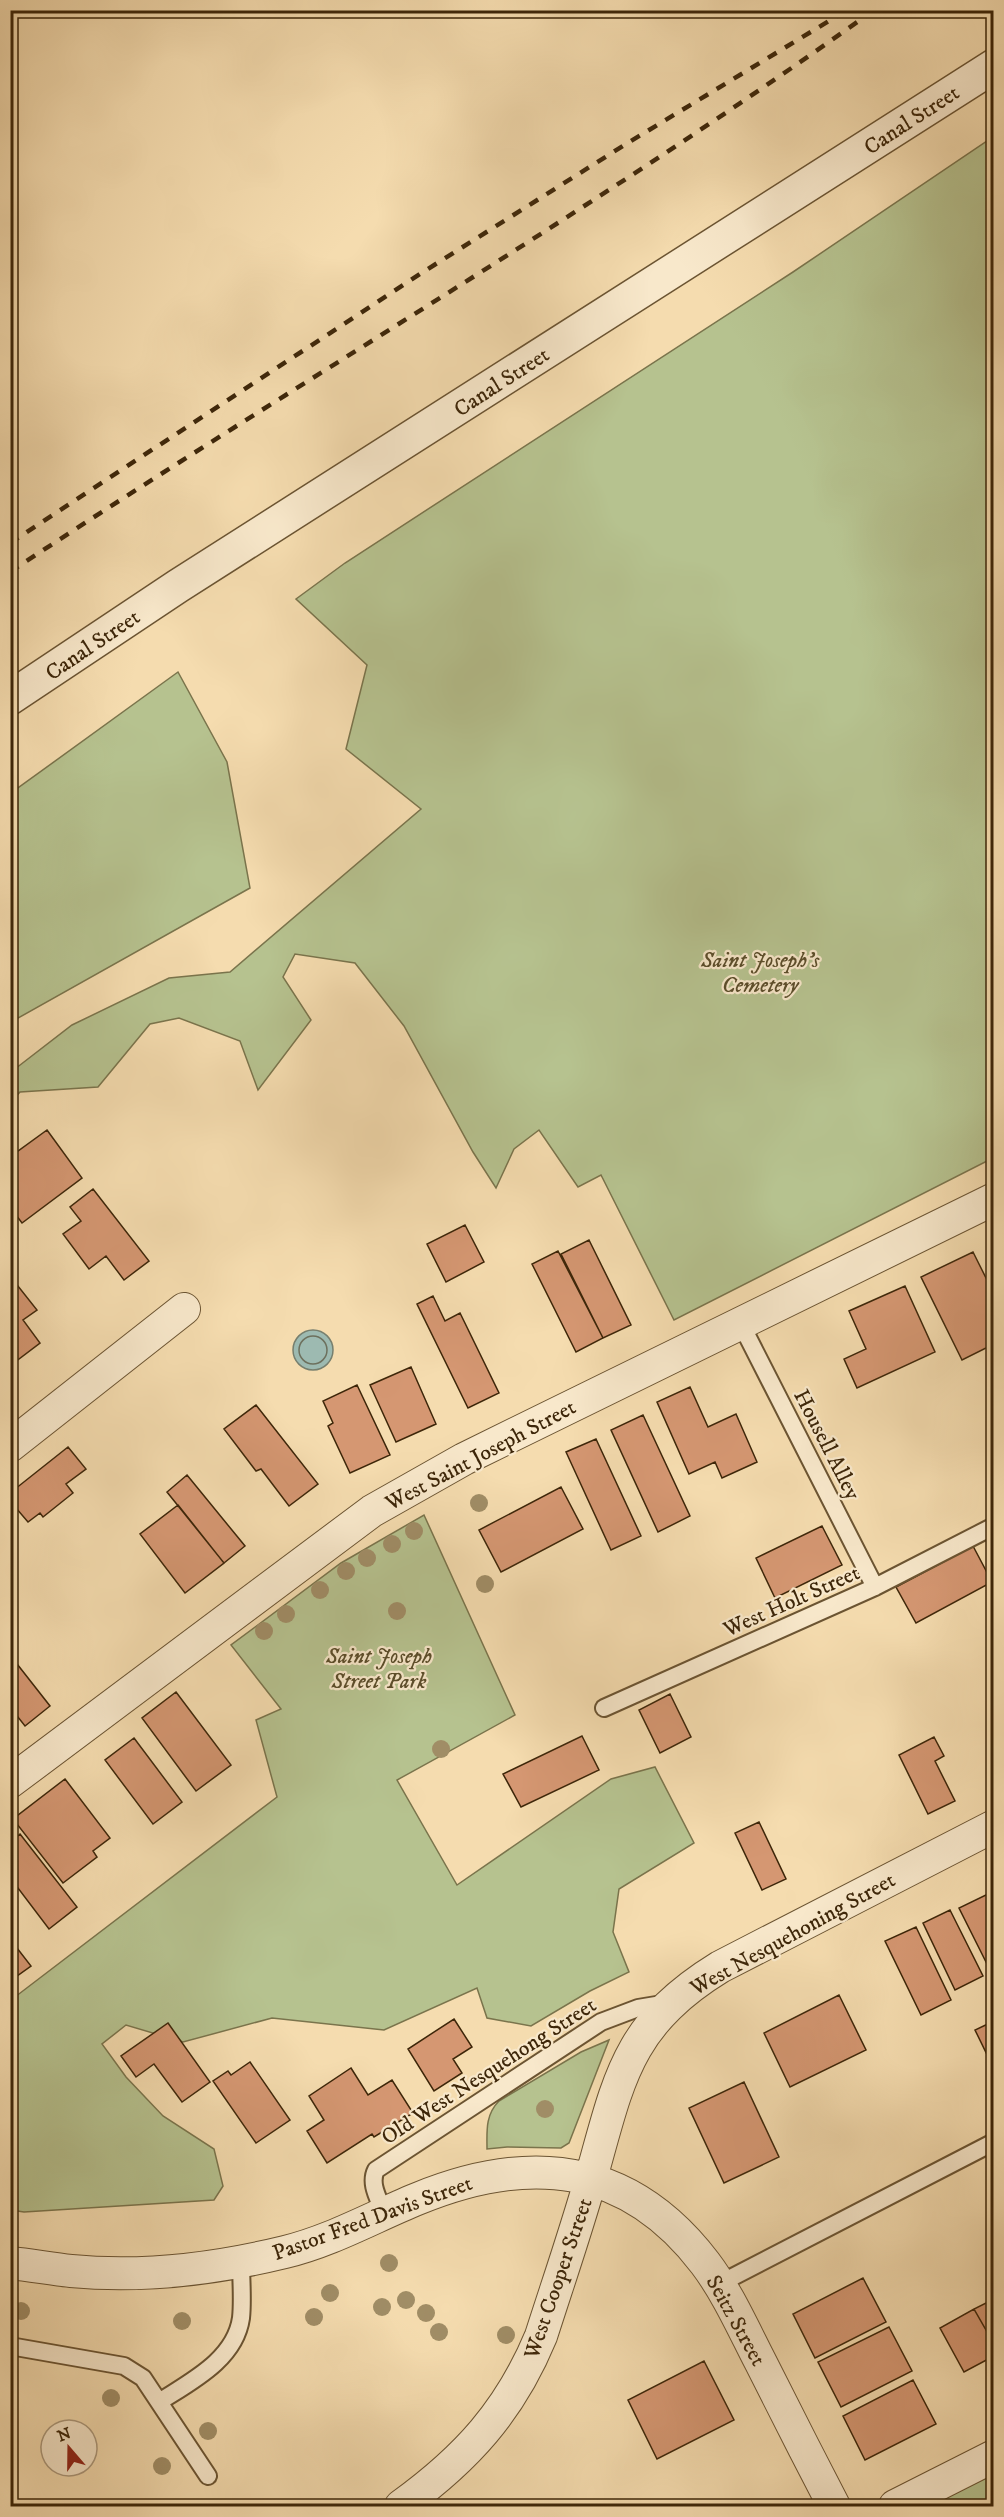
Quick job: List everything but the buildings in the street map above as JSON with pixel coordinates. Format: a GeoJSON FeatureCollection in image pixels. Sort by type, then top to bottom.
{"type":"FeatureCollection","features":[{"type":"Feature","properties":{"kind":"street","name":"Canal Street"},"geometry":{"type":"LineString","coordinates":[[10,699],[178,586],[993,66]]}},
{"type":"Feature","properties":{"kind":"street","name":"West Saint Joseph Street"},"geometry":{"type":"LineString","coordinates":[[14,1771],[372,1511],[464,1459],[993,1199]]}},
{"type":"Feature","properties":{"kind":"street"},"geometry":{"type":"LineString","coordinates":[[10,1446],[184,1310]]}},
{"type":"Feature","properties":{"kind":"street","name":"West Nesquehoning Street"},"geometry":{"type":"LineString","coordinates":[[591,2179],[624,2067],[649,2027],[672,2002],[720,1967],[993,1826]]}},
{"type":"Feature","properties":{"kind":"street","name":"Pastor Fred Davis Street"},"geometry":{"type":"LineString","coordinates":[[10,2263],[73,2271],[187,2270],[241,2262],[289,2251],[436,2191],[483,2177],[532,2173],[568,2174],[591,2179]]}},
{"type":"Feature","properties":{"kind":"street","name":"Seitz Street"},"geometry":{"type":"LineString","coordinates":[[591,2179],[618,2188],[651,2207],[687,2242],[719,2284],[834,2506]]}},
{"type":"Feature","properties":{"kind":"street","name":"West Cooper Street"},"geometry":{"type":"LineString","coordinates":[[401,2506],[437,2481],[470,2449],[497,2418],[516,2387],[541,2336],[591,2179]]}},
{"type":"Feature","properties":{"kind":"street"},"geometry":{"type":"LineString","coordinates":[[895,2506],[993,2456]]}},
{"type":"Feature","properties":{"kind":"lane","name":"Housell Alley"},"geometry":{"type":"LineString","coordinates":[[740,1322],[875,1587]]}},
{"type":"Feature","properties":{"kind":"lane","name":"West Holt Street"},"geometry":{"type":"LineString","coordinates":[[604,1708],[875,1587],[993,1526]]}},
{"type":"Feature","properties":{"kind":"lane","name":"Old West Nesquehong Street"},"geometry":{"type":"LineString","coordinates":[[384,2213],[373,2185],[376,2170],[601,2022],[638,2008],[672,2002]]}},
{"type":"Feature","properties":{"kind":"lane"},"geometry":{"type":"LineString","coordinates":[[719,2284],[993,2142]]}},
{"type":"Feature","properties":{"kind":"lane"},"geometry":{"type":"LineString","coordinates":[[159,2402],[209,2370],[235,2337],[241,2319],[241,2262]]}},
{"type":"Feature","properties":{"kind":"lane"},"geometry":{"type":"LineString","coordinates":[[10,2346],[124,2366],[143,2378],[208,2476]]}},
{"type":"Feature","properties":{"kind":"green space","name":"Saint Joseph's Cemetery"},"geometry":{"type":"Polygon","coordinates":[[[993,137],[994,438],[990,441],[994,449],[993,1158],[674,1320],[601,1175],[578,1187],[539,1130],[514,1149],[496,1188],[473,1152],[404,1026],[355,963],[295,954],[283,977],[311,1020],[258,1090],[240,1041],[179,1018],[150,1024],[98,1087],[20,1092],[11,1102],[11,1072],[72,1025],[169,978],[230,972],[421,809],[346,749],[367,665],[296,599],[345,563],[793,272],[993,137]]]}},
{"type":"Feature","properties":{"kind":"green space"},"geometry":{"type":"Polygon","coordinates":[[[178,672],[227,762],[250,888],[11,1022],[11,793],[178,672]]]}},
{"type":"Feature","properties":{"kind":"green space","name":"Saint Joseph Street Park"},"geometry":{"type":"Polygon","coordinates":[[[424,1515],[515,1715],[397,1780],[457,1885],[611,1779],[655,1767],[694,1843],[619,1889],[613,1932],[629,1972],[590,1991],[531,2026],[487,2018],[477,1988],[384,2030],[272,2018],[183,2042],[126,2025],[102,2044],[126,2077],[163,2116],[214,2149],[223,2186],[214,2200],[24,2212],[11,2210],[11,2000],[277,1797],[256,1720],[281,1709],[231,1645],[341,1563],[424,1515]]]}},
{"type":"Feature","properties":{"kind":"green space"},"geometry":{"type":"Polygon","coordinates":[[[609,2040],[569,2143],[561,2148],[487,2149],[489,2118],[499,2101],[581,2052],[609,2040]]]}},
{"type":"Feature","properties":{"kind":"green space"},"geometry":{"type":"Polygon","coordinates":[[[993,2456],[993,2506],[931,2506],[947,2480],[993,2456]]]}},
{"type":"Feature","properties":{"kind":"water"},"geometry":{"type":"Polygon","coordinates":[[[313,1330],[321,1331],[327,1336],[332,1342],[332,1358],[327,1364],[321,1369],[313,1370],[305,1369],[299,1364],[294,1358],[293,1350],[294,1342],[299,1336],[305,1331],[313,1330]]]}},
{"type":"Feature","properties":{"kind":"railway"},"geometry":{"type":"LineString","coordinates":[[10,543],[420,274],[626,144],[847,10]]}},
{"type":"Feature","properties":{"kind":"railway"},"geometry":{"type":"LineString","coordinates":[[10,572],[554,226],[769,84],[874,10]]}}]}
